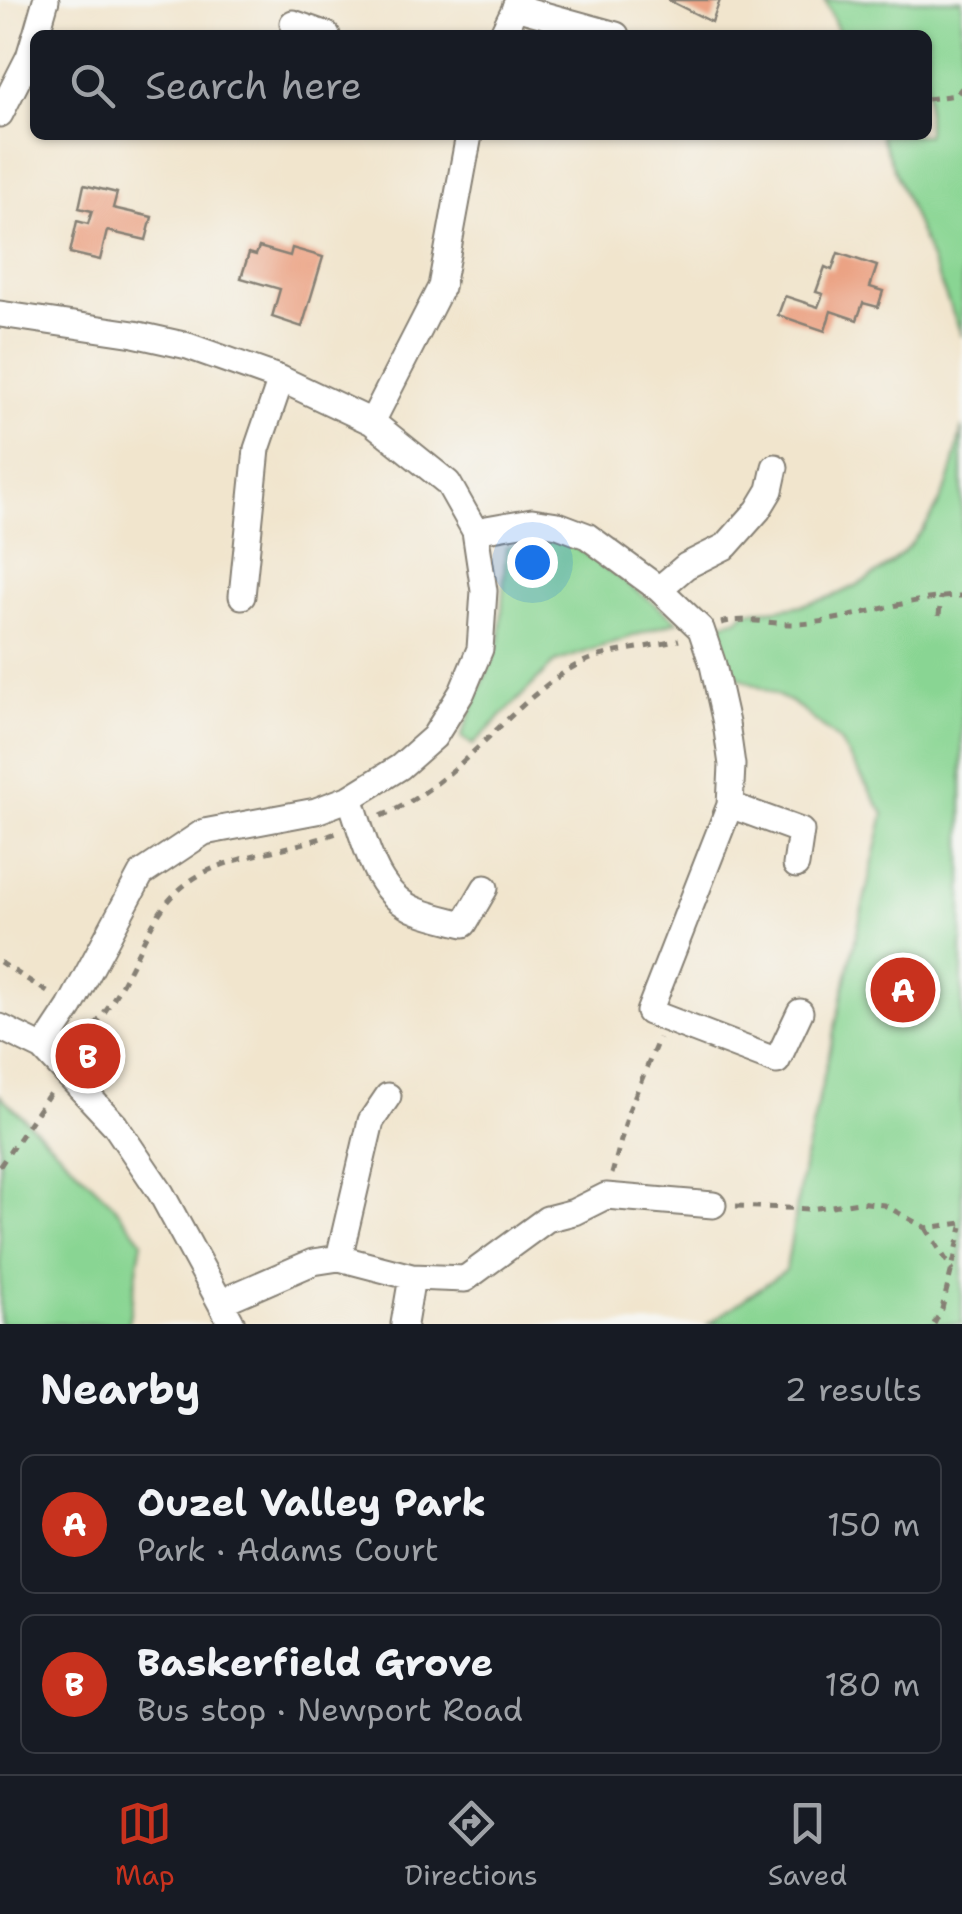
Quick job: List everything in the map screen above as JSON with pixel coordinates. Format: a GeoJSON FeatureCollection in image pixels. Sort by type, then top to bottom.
{"type":"FeatureCollection","features":[{"type":"Feature","properties":{"kind":"street"},"geometry":{"type":"LineString","coordinates":[[37,30],[46,0]]}},
{"type":"Feature","properties":{"kind":"street"},"geometry":{"type":"LineString","coordinates":[[504,30],[517,4],[600,30]]}},
{"type":"Feature","properties":{"kind":"street"},"geometry":{"type":"LineString","coordinates":[[293,22],[313,30]]}},
{"type":"Feature","properties":{"kind":"street"},"geometry":{"type":"LineString","coordinates":[[0,114],[30,53]]}},
{"type":"Feature","properties":{"kind":"street"},"geometry":{"type":"LineString","coordinates":[[372,422],[442,286],[467,140]]}},
{"type":"Feature","properties":{"kind":"street"},"geometry":{"type":"LineString","coordinates":[[0,314],[118,331],[188,346],[281,379],[372,422],[448,482],[475,531],[484,591],[480,649],[462,692],[434,737],[400,767],[350,798],[316,812],[204,832],[142,874],[44,1048]]}},
{"type":"Feature","properties":{"kind":"street"},"geometry":{"type":"LineString","coordinates":[[242,596],[256,449],[281,379]]}},
{"type":"Feature","properties":{"kind":"street"},"geometry":{"type":"LineString","coordinates":[[659,589],[686,566],[726,546],[758,510],[770,490],[775,467]]}},
{"type":"Feature","properties":{"kind":"street"},"geometry":{"type":"LineString","coordinates":[[475,531],[532,521],[587,536],[659,589],[701,628],[726,723],[732,765],[730,805],[650,1012],[778,1062],[800,1012]]}},
{"type":"Feature","properties":{"kind":"street"},"geometry":{"type":"LineString","coordinates":[[350,798],[377,875],[389,891],[414,910],[464,924],[485,888]]}},
{"type":"Feature","properties":{"kind":"street"},"geometry":{"type":"LineString","coordinates":[[730,805],[801,832],[796,865]]}},
{"type":"Feature","properties":{"kind":"street"},"geometry":{"type":"LineString","coordinates":[[0,1027],[44,1048],[115,1125],[226,1313],[313,1262],[339,1258],[412,1277],[465,1279],[547,1219],[574,1212],[606,1196],[714,1204]]}},
{"type":"Feature","properties":{"kind":"street"},"geometry":{"type":"LineString","coordinates":[[339,1258],[371,1121],[388,1096]]}},
{"type":"Feature","properties":{"kind":"street"},"geometry":{"type":"LineString","coordinates":[[404,1324],[412,1277]]}},
{"type":"Feature","properties":{"kind":"path"},"geometry":{"type":"LineString","coordinates":[[932,99],[959,96],[962,88]]}},
{"type":"Feature","properties":{"kind":"path"},"geometry":{"type":"LineString","coordinates":[[939,616],[941,596]]}},
{"type":"Feature","properties":{"kind":"path"},"geometry":{"type":"LineString","coordinates":[[701,628],[739,618],[799,624],[941,596],[962,596]]}},
{"type":"Feature","properties":{"kind":"path"},"geometry":{"type":"LineString","coordinates":[[606,1196],[629,1110],[667,1019]]}},
{"type":"Feature","properties":{"kind":"path"},"geometry":{"type":"LineString","coordinates":[[0,1166],[66,1070]]}},
{"type":"Feature","properties":{"kind":"path"},"geometry":{"type":"LineString","coordinates":[[714,1204],[811,1209],[859,1202],[884,1205],[926,1228],[953,1271]]}},
{"type":"Feature","properties":{"kind":"path"},"geometry":{"type":"LineString","coordinates":[[926,1228],[962,1225],[953,1271],[934,1324]]}},
{"type":"Feature","properties":{"kind":"green space"},"geometry":{"type":"Polygon","coordinates":[[[825,0],[962,0],[962,336],[882,140],[932,140],[932,30],[838,30],[825,0]]]}},
{"type":"Feature","properties":{"kind":"green space"},"geometry":{"type":"Polygon","coordinates":[[[962,427],[962,1324],[708,1324],[786,1270],[803,1167],[884,814],[839,740],[793,703],[713,665],[701,629],[739,619],[746,611],[778,609],[838,594],[890,564],[931,517],[949,481],[962,427]]]}},
{"type":"Feature","properties":{"kind":"green space"},"geometry":{"type":"Polygon","coordinates":[[[566,539],[678,621],[555,662],[473,745],[461,737],[500,639],[506,547],[566,539]]]}},
{"type":"Feature","properties":{"kind":"green space"},"geometry":{"type":"Polygon","coordinates":[[[0,1095],[111,1202],[142,1241],[128,1324],[0,1324],[0,1095]]]}},
{"type":"Feature","properties":{"kind":"building"},"geometry":{"type":"Polygon","coordinates":[[[668,0],[720,0],[712,22],[668,0]]]}},
{"type":"Feature","properties":{"kind":"building"},"geometry":{"type":"Polygon","coordinates":[[[84,185],[117,193],[113,208],[152,217],[146,240],[107,231],[100,260],[70,253],[77,221],[88,224],[92,211],[79,208],[84,185]]]}},
{"type":"Feature","properties":{"kind":"building"},"geometry":{"type":"Polygon","coordinates":[[[259,247],[290,256],[292,248],[323,257],[302,327],[272,317],[280,289],[241,278],[249,253],[256,255],[259,247]]]}},
{"type":"Feature","properties":{"kind":"building"},"geometry":{"type":"Polygon","coordinates":[[[838,253],[877,266],[870,287],[883,291],[878,307],[863,303],[857,320],[831,311],[825,331],[778,315],[785,296],[818,307],[823,294],[816,292],[825,267],[832,270],[838,253]]]}},
{"type":"Feature","properties":{"kind":"place","name":"Ouzel Valley Park"},"geometry":{"type":"Point","coordinates":[903,990]}},
{"type":"Feature","properties":{"kind":"place","name":"Baskerfield Grove"},"geometry":{"type":"Point","coordinates":[88,1056]}}]}
